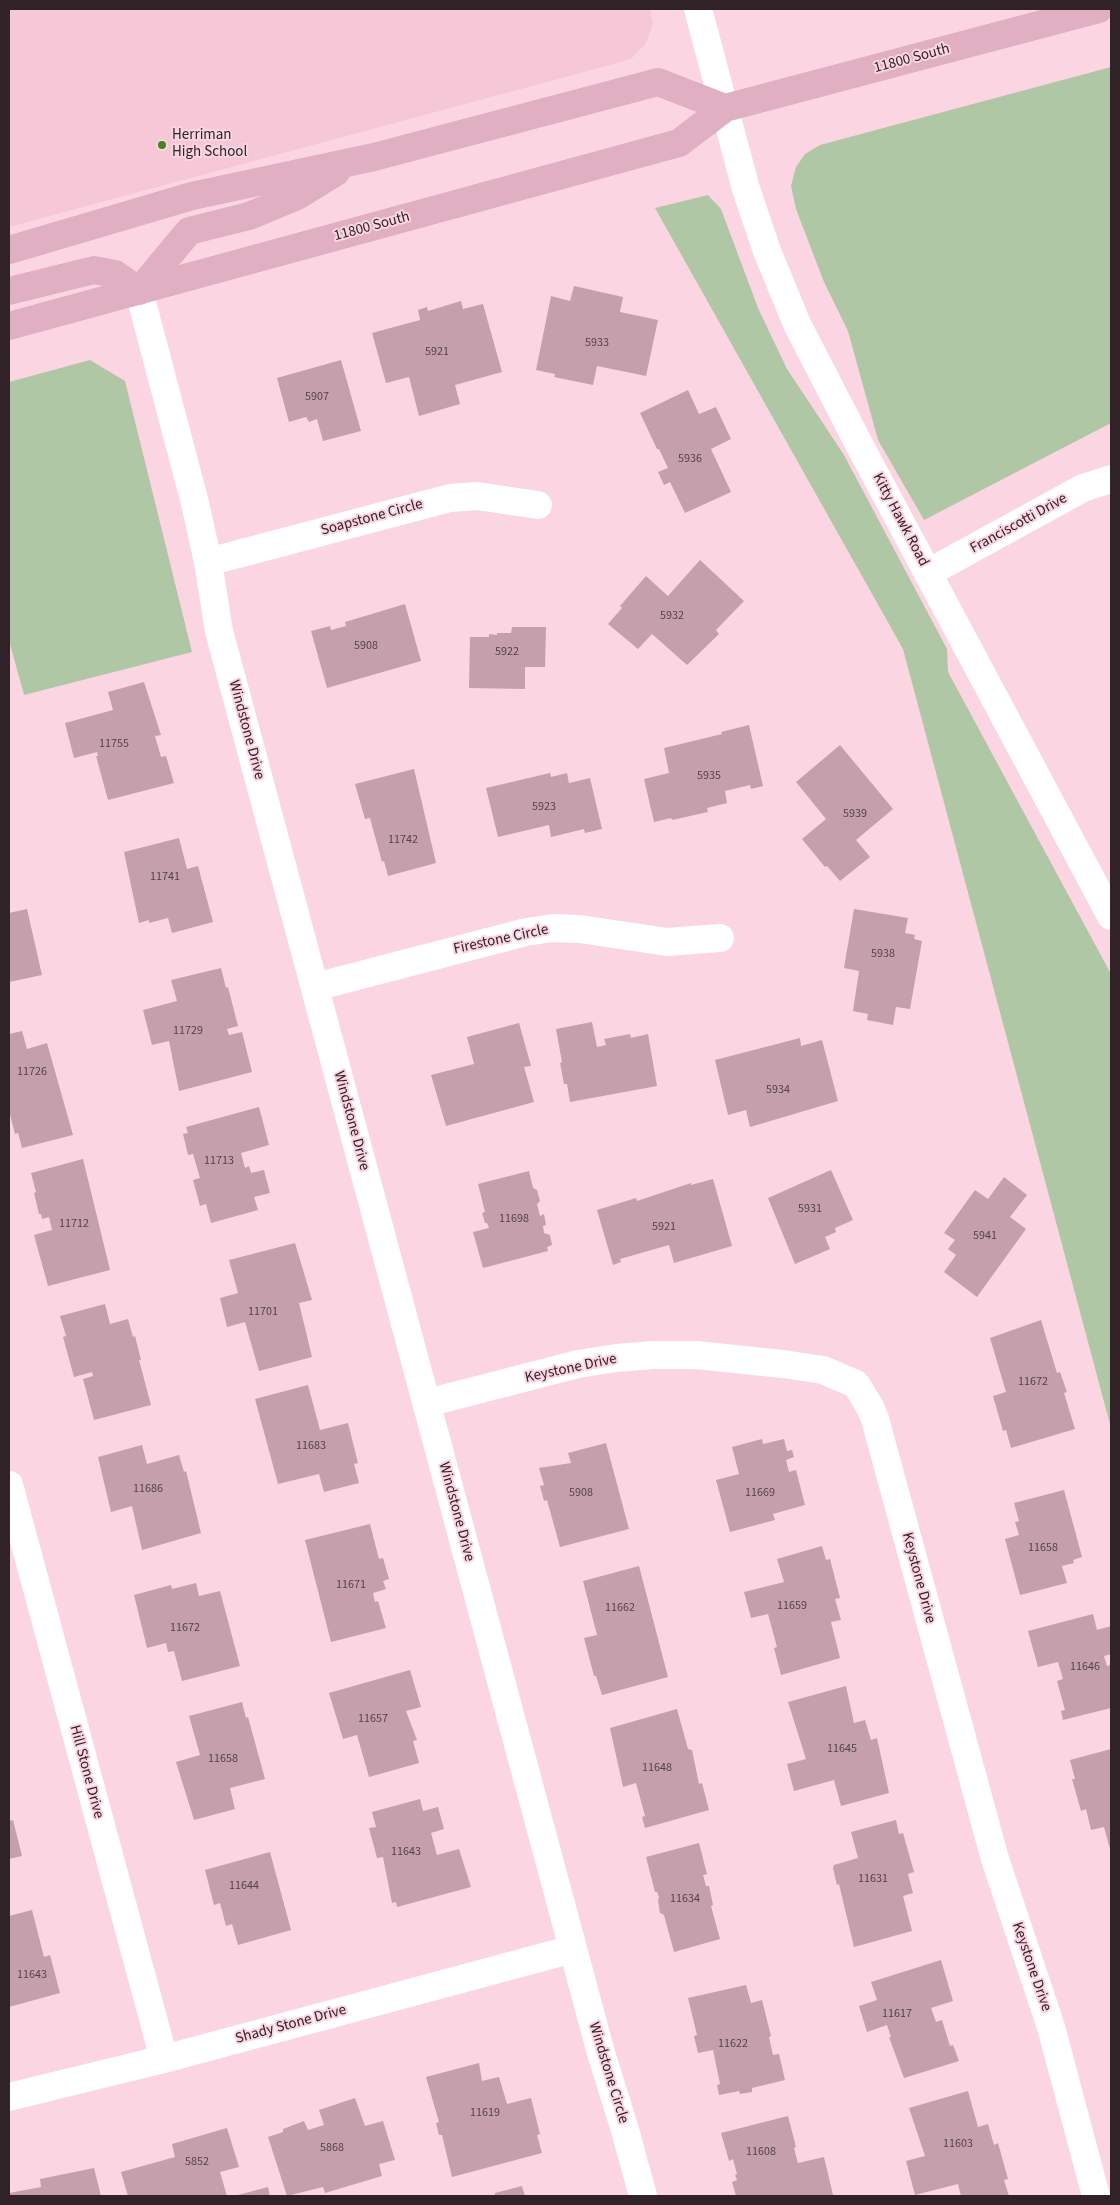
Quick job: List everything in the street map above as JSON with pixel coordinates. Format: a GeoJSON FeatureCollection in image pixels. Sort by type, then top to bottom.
{"type":"FeatureCollection","features":[{"type":"Feature","properties":{"kind":"main road","name":"11800 South"},"geometry":{"type":"LineString","coordinates":[[9,326],[679,143],[725,108],[1065,14],[1099,9]]}},
{"type":"Feature","properties":{"kind":"main road"},"geometry":{"type":"LineString","coordinates":[[9,250],[192,196],[374,157],[658,82],[725,108]]}},
{"type":"Feature","properties":{"kind":"main road"},"geometry":{"type":"LineString","coordinates":[[9,290],[94,270],[115,274],[139,291],[189,231],[249,216],[297,196],[335,172],[374,157]]}},
{"type":"Feature","properties":{"kind":"street","name":"Kitty Hawk Road"},"geometry":{"type":"LineString","coordinates":[[698,9],[746,189],[782,288],[798,324],[856,439],[1111,916]]}},
{"type":"Feature","properties":{"kind":"street","name":"Windstone Drive"},"geometry":{"type":"LineString","coordinates":[[139,291],[195,503],[208,562],[219,630],[573,1949]]}},
{"type":"Feature","properties":{"kind":"street","name":"Franciscotti Drive"},"geometry":{"type":"LineString","coordinates":[[928,573],[1083,488],[1111,479]]}},
{"type":"Feature","properties":{"kind":"street","name":"Soapstone Circle"},"geometry":{"type":"LineString","coordinates":[[208,562],[450,498],[477,496],[538,505]]}},
{"type":"Feature","properties":{"kind":"street","name":"Firestone Circle"},"geometry":{"type":"LineString","coordinates":[[315,987],[526,932],[553,928],[580,929],[667,942],[720,938]]}},
{"type":"Feature","properties":{"kind":"street","name":"Keystone Drive"},"geometry":{"type":"LineString","coordinates":[[427,1403],[578,1364],[654,1355],[696,1355],[783,1364],[823,1370],[856,1384],[875,1419],[994,1859],[1051,2027],[1096,2196]]}},
{"type":"Feature","properties":{"kind":"street","name":"Hill Stone Drive"},"geometry":{"type":"LineString","coordinates":[[9,1485],[164,2060]]}},
{"type":"Feature","properties":{"kind":"street","name":"Shady Stone Drive"},"geometry":{"type":"LineString","coordinates":[[9,2097],[164,2060],[573,1949]]}},
{"type":"Feature","properties":{"kind":"street","name":"Windstone Circle"},"geometry":{"type":"LineString","coordinates":[[573,1949],[600,2053],[625,2130],[643,2196]]}},
{"type":"Feature","properties":{"kind":"shaded area","name":"Herriman High School"},"geometry":{"type":"Polygon","coordinates":[[[9,9],[650,9],[653,24],[646,43],[632,58],[621,62],[9,227],[9,9]]]}},
{"type":"Feature","properties":{"kind":"green space"},"geometry":{"type":"Polygon","coordinates":[[[1111,67],[1111,423],[924,520],[878,440],[848,331],[824,282],[796,209],[791,186],[796,167],[805,154],[820,145],[1111,67]]]}},
{"type":"Feature","properties":{"kind":"green space"},"geometry":{"type":"Polygon","coordinates":[[[708,195],[721,209],[758,308],[787,369],[844,455],[947,649],[948,672],[1111,974],[1111,1428],[903,649],[655,208],[708,195]]]}},
{"type":"Feature","properties":{"kind":"green space"},"geometry":{"type":"Polygon","coordinates":[[[90,360],[125,381],[192,652],[24,695],[9,640],[9,382],[90,360]]]}},
{"type":"Feature","properties":{"kind":"building"},"geometry":{"type":"Polygon","coordinates":[[[574,286],[623,297],[620,312],[658,320],[646,376],[597,366],[593,385],[554,377],[555,374],[536,370],[551,296],[570,301],[574,286]]]}},
{"type":"Feature","properties":{"kind":"building"},"geometry":{"type":"Polygon","coordinates":[[[461,301],[463,309],[483,304],[502,372],[455,385],[460,404],[419,416],[409,377],[386,383],[372,333],[420,320],[418,310],[427,307],[428,311],[461,301]]]}},
{"type":"Feature","properties":{"kind":"building"},"geometry":{"type":"Polygon","coordinates":[[[341,360],[361,431],[323,441],[317,419],[309,422],[306,417],[289,422],[277,378],[341,360]]]}},
{"type":"Feature","properties":{"kind":"building"},"geometry":{"type":"Polygon","coordinates":[[[688,390],[699,414],[716,407],[731,439],[711,449],[731,492],[685,513],[670,482],[664,485],[658,472],[668,468],[640,413],[688,390]]]}},
{"type":"Feature","properties":{"kind":"building"},"geometry":{"type":"Polygon","coordinates":[[[700,560],[744,601],[716,630],[719,634],[687,665],[652,634],[638,649],[608,624],[622,608],[620,606],[646,576],[668,596],[700,560]]]}},
{"type":"Feature","properties":{"kind":"building"},"geometry":{"type":"Polygon","coordinates":[[[405,604],[421,661],[327,688],[311,631],[330,626],[331,630],[346,626],[345,622],[405,604]]]}},
{"type":"Feature","properties":{"kind":"building"},"geometry":{"type":"Polygon","coordinates":[[[512,627],[546,627],[545,667],[525,667],[525,689],[469,688],[470,637],[489,637],[489,634],[511,633],[512,627]]]}},
{"type":"Feature","properties":{"kind":"building"},"geometry":{"type":"Polygon","coordinates":[[[144,682],[161,735],[155,736],[161,757],[166,756],[174,783],[108,800],[96,756],[98,756],[97,752],[74,758],[65,723],[113,710],[108,692],[144,682]]]}},
{"type":"Feature","properties":{"kind":"building"},"geometry":{"type":"Polygon","coordinates":[[[749,725],[763,786],[751,789],[750,785],[725,791],[727,803],[707,808],[708,812],[654,822],[644,779],[669,773],[664,748],[722,734],[721,732],[749,725]]]}},
{"type":"Feature","properties":{"kind":"building"},"geometry":{"type":"Polygon","coordinates":[[[840,745],[893,809],[856,840],[870,857],[840,881],[827,866],[825,867],[802,839],[826,819],[796,782],[840,745]]]}},
{"type":"Feature","properties":{"kind":"building"},"geometry":{"type":"Polygon","coordinates":[[[414,769],[436,863],[388,876],[384,861],[382,862],[370,818],[365,819],[355,784],[414,769]]]}},
{"type":"Feature","properties":{"kind":"building"},"geometry":{"type":"Polygon","coordinates":[[[550,773],[551,777],[567,773],[569,783],[590,778],[602,829],[585,833],[584,829],[551,837],[549,825],[498,837],[486,788],[550,773]]]}},
{"type":"Feature","properties":{"kind":"building"},"geometry":{"type":"Polygon","coordinates":[[[179,838],[187,869],[198,866],[213,922],[172,933],[168,918],[149,923],[149,920],[139,923],[124,852],[179,838]]]}},
{"type":"Feature","properties":{"kind":"building"},"geometry":{"type":"Polygon","coordinates":[[[27,909],[42,975],[9,982],[9,913],[27,909]]]}},
{"type":"Feature","properties":{"kind":"building"},"geometry":{"type":"Polygon","coordinates":[[[854,909],[908,918],[905,933],[915,935],[914,939],[922,941],[910,1009],[896,1007],[893,1025],[867,1020],[868,1014],[853,1011],[859,971],[844,968],[854,909]]]}},
{"type":"Feature","properties":{"kind":"building"},"geometry":{"type":"Polygon","coordinates":[[[221,968],[238,1026],[227,1029],[229,1035],[242,1032],[252,1072],[179,1091],[169,1041],[152,1045],[143,1010],[177,1001],[171,980],[221,968]]]}},
{"type":"Feature","properties":{"kind":"building"},"geometry":{"type":"Polygon","coordinates":[[[592,1022],[597,1047],[606,1045],[604,1039],[630,1034],[631,1038],[648,1034],[657,1086],[570,1102],[567,1084],[564,1084],[556,1029],[592,1022]]]}},
{"type":"Feature","properties":{"kind":"building"},"geometry":{"type":"Polygon","coordinates":[[[519,1023],[531,1066],[524,1067],[534,1102],[446,1126],[431,1075],[474,1064],[467,1037],[519,1023]]]}},
{"type":"Feature","properties":{"kind":"building"},"geometry":{"type":"Polygon","coordinates":[[[22,1031],[27,1049],[47,1043],[73,1135],[22,1148],[18,1133],[15,1134],[9,1111],[9,1034],[22,1031]]]}},
{"type":"Feature","properties":{"kind":"building"},"geometry":{"type":"Polygon","coordinates":[[[800,1038],[801,1046],[822,1040],[838,1101],[750,1127],[746,1110],[728,1115],[715,1060],[800,1038]]]}},
{"type":"Feature","properties":{"kind":"building"},"geometry":{"type":"Polygon","coordinates":[[[259,1107],[269,1145],[241,1153],[245,1168],[249,1166],[251,1173],[264,1170],[270,1193],[254,1197],[258,1210],[211,1223],[206,1204],[200,1206],[193,1180],[200,1178],[193,1154],[188,1155],[183,1134],[188,1133],[186,1127],[259,1107]]]}},
{"type":"Feature","properties":{"kind":"building"},"geometry":{"type":"Polygon","coordinates":[[[83,1159],[110,1270],[48,1286],[34,1235],[52,1230],[49,1217],[42,1219],[41,1214],[39,1214],[31,1173],[83,1159]]]}},
{"type":"Feature","properties":{"kind":"building"},"geometry":{"type":"Polygon","coordinates":[[[831,1170],[853,1220],[835,1228],[836,1232],[825,1237],[830,1249],[795,1264],[768,1198],[831,1170]]]}},
{"type":"Feature","properties":{"kind":"building"},"geometry":{"type":"Polygon","coordinates":[[[529,1171],[533,1188],[537,1190],[540,1201],[537,1204],[540,1216],[544,1214],[546,1225],[543,1226],[544,1233],[550,1235],[552,1245],[547,1247],[548,1251],[483,1268],[473,1232],[489,1228],[487,1223],[485,1223],[482,1213],[485,1212],[478,1184],[529,1171]]]}},
{"type":"Feature","properties":{"kind":"building"},"geometry":{"type":"Polygon","coordinates":[[[1004,1177],[1027,1195],[1010,1217],[1026,1229],[977,1297],[944,1272],[956,1255],[948,1249],[955,1240],[944,1233],[975,1190],[988,1199],[1004,1177]]]}},
{"type":"Feature","properties":{"kind":"building"},"geometry":{"type":"Polygon","coordinates":[[[713,1179],[732,1246],[674,1263],[669,1245],[620,1259],[621,1262],[613,1265],[597,1210],[636,1198],[637,1201],[691,1183],[691,1185],[713,1179]]]}},
{"type":"Feature","properties":{"kind":"building"},"geometry":{"type":"Polygon","coordinates":[[[295,1243],[312,1300],[299,1303],[312,1357],[259,1371],[245,1322],[227,1327],[220,1298],[238,1293],[229,1260],[295,1243]]]}},
{"type":"Feature","properties":{"kind":"building"},"geometry":{"type":"Polygon","coordinates":[[[105,1304],[110,1324],[128,1319],[133,1337],[135,1336],[141,1360],[139,1360],[151,1405],[94,1420],[83,1379],[93,1376],[92,1372],[74,1377],[63,1337],[66,1336],[60,1316],[105,1304]]]}},
{"type":"Feature","properties":{"kind":"building"},"geometry":{"type":"Polygon","coordinates":[[[1041,1320],[1057,1373],[1060,1372],[1067,1392],[1064,1393],[1075,1429],[1011,1448],[1006,1430],[1003,1431],[993,1396],[1006,1392],[990,1338],[1041,1320]]]}},
{"type":"Feature","properties":{"kind":"building"},"geometry":{"type":"Polygon","coordinates":[[[308,1385],[320,1430],[348,1423],[358,1463],[354,1464],[359,1483],[324,1492],[319,1474],[278,1484],[255,1399],[308,1385]]]}},
{"type":"Feature","properties":{"kind":"building"},"geometry":{"type":"Polygon","coordinates":[[[762,1439],[763,1444],[784,1439],[787,1451],[792,1450],[794,1457],[786,1460],[789,1472],[796,1470],[805,1505],[773,1514],[775,1520],[730,1532],[716,1480],[739,1474],[732,1447],[762,1439]]]}},
{"type":"Feature","properties":{"kind":"building"},"geometry":{"type":"Polygon","coordinates":[[[606,1443],[629,1529],[560,1547],[547,1500],[544,1501],[540,1486],[544,1485],[539,1468],[571,1463],[568,1453],[606,1443]]]}},
{"type":"Feature","properties":{"kind":"building"},"geometry":{"type":"Polygon","coordinates":[[[142,1445],[147,1464],[179,1455],[184,1472],[186,1471],[201,1533],[142,1550],[132,1506],[111,1512],[98,1457],[142,1445]]]}},
{"type":"Feature","properties":{"kind":"building"},"geometry":{"type":"Polygon","coordinates":[[[1064,1490],[1082,1557],[1073,1560],[1074,1563],[1062,1566],[1067,1583],[1020,1595],[1005,1539],[1019,1535],[1015,1522],[1019,1521],[1014,1503],[1064,1490]]]}},
{"type":"Feature","properties":{"kind":"building"},"geometry":{"type":"Polygon","coordinates":[[[370,1524],[379,1559],[383,1558],[389,1579],[383,1581],[386,1589],[373,1593],[375,1602],[378,1601],[386,1628],[331,1642],[305,1540],[370,1524]]]}},
{"type":"Feature","properties":{"kind":"building"},"geometry":{"type":"Polygon","coordinates":[[[822,1546],[826,1560],[830,1559],[840,1598],[835,1599],[841,1620],[831,1622],[840,1658],[781,1675],[774,1648],[777,1647],[768,1614],[751,1618],[744,1592],[784,1582],[777,1559],[822,1546]]]}},
{"type":"Feature","properties":{"kind":"building"},"geometry":{"type":"Polygon","coordinates":[[[639,1566],[668,1677],[602,1695],[596,1676],[594,1676],[584,1638],[597,1635],[583,1581],[639,1566]]]}},
{"type":"Feature","properties":{"kind":"building"},"geometry":{"type":"Polygon","coordinates":[[[196,1583],[199,1596],[220,1591],[240,1666],[182,1681],[174,1651],[168,1652],[166,1643],[147,1648],[134,1595],[171,1585],[172,1589],[196,1583]]]}},
{"type":"Feature","properties":{"kind":"building"},"geometry":{"type":"Polygon","coordinates":[[[1093,1614],[1097,1630],[1111,1626],[1111,1654],[1104,1656],[1107,1666],[1110,1665],[1111,1669],[1111,1708],[1063,1720],[1061,1711],[1065,1710],[1057,1681],[1063,1679],[1058,1662],[1038,1667],[1028,1631],[1093,1614]]]}},
{"type":"Feature","properties":{"kind":"building"},"geometry":{"type":"Polygon","coordinates":[[[410,1670],[421,1707],[406,1711],[417,1740],[413,1741],[419,1763],[369,1777],[357,1735],[343,1739],[329,1693],[410,1670]]]}},
{"type":"Feature","properties":{"kind":"building"},"geometry":{"type":"Polygon","coordinates":[[[846,1686],[854,1723],[865,1720],[871,1740],[877,1738],[889,1793],[841,1806],[834,1780],[794,1791],[787,1764],[806,1759],[788,1702],[846,1686]]]}},
{"type":"Feature","properties":{"kind":"building"},"geometry":{"type":"Polygon","coordinates":[[[242,1702],[265,1779],[230,1788],[235,1809],[194,1820],[176,1762],[200,1755],[189,1716],[242,1702]]]}},
{"type":"Feature","properties":{"kind":"building"},"geometry":{"type":"Polygon","coordinates":[[[677,1709],[688,1749],[692,1750],[699,1784],[702,1783],[709,1810],[645,1828],[642,1817],[645,1816],[636,1783],[623,1787],[610,1728],[677,1709]]]}},
{"type":"Feature","properties":{"kind":"building"},"geometry":{"type":"Polygon","coordinates":[[[1111,1749],[1111,1853],[1104,1827],[1091,1830],[1086,1809],[1081,1811],[1072,1779],[1075,1779],[1070,1760],[1111,1749]]]}},
{"type":"Feature","properties":{"kind":"building"},"geometry":{"type":"Polygon","coordinates":[[[420,1799],[423,1811],[438,1807],[444,1829],[431,1833],[437,1855],[459,1849],[471,1887],[397,1907],[396,1902],[392,1903],[383,1857],[377,1858],[369,1828],[376,1827],[372,1812],[420,1799]]]}},
{"type":"Feature","properties":{"kind":"building"},"geometry":{"type":"Polygon","coordinates":[[[13,1820],[22,1856],[9,1859],[9,1821],[13,1820]]]}},
{"type":"Feature","properties":{"kind":"building"},"geometry":{"type":"Polygon","coordinates":[[[896,1820],[899,1834],[903,1833],[914,1872],[908,1874],[913,1893],[903,1896],[912,1931],[854,1947],[839,1884],[837,1885],[833,1868],[834,1865],[858,1858],[851,1832],[896,1820]]]}},
{"type":"Feature","properties":{"kind":"building"},"geometry":{"type":"Polygon","coordinates":[[[699,1843],[707,1874],[703,1875],[706,1886],[709,1886],[713,1905],[711,1906],[720,1939],[674,1952],[664,1915],[660,1913],[659,1897],[657,1892],[655,1892],[646,1857],[699,1843]]]}},
{"type":"Feature","properties":{"kind":"building"},"geometry":{"type":"Polygon","coordinates":[[[270,1852],[291,1930],[238,1945],[232,1924],[226,1926],[220,1903],[214,1905],[205,1870],[270,1852]]]}},
{"type":"Feature","properties":{"kind":"building"},"geometry":{"type":"Polygon","coordinates":[[[32,1910],[44,1957],[50,1955],[60,1993],[9,2007],[9,1916],[32,1910]]]}},
{"type":"Feature","properties":{"kind":"building"},"geometry":{"type":"Polygon","coordinates":[[[941,1960],[953,2001],[931,2008],[936,2022],[942,2020],[950,2046],[953,2045],[959,2061],[904,2078],[889,2037],[891,2037],[887,2025],[867,2032],[859,2006],[877,2000],[871,1982],[941,1960]]]}},
{"type":"Feature","properties":{"kind":"building"},"geometry":{"type":"Polygon","coordinates":[[[746,1985],[751,2003],[762,2000],[771,2036],[769,2037],[773,2055],[779,2054],[785,2080],[752,2088],[752,2092],[740,2094],[739,2091],[719,2095],[717,2085],[720,2084],[713,2050],[698,2053],[694,2036],[697,2035],[688,1998],[746,1985]]]}},
{"type":"Feature","properties":{"kind":"building"},"geometry":{"type":"Polygon","coordinates":[[[479,2063],[482,2081],[499,2077],[507,2104],[531,2098],[540,2134],[537,2135],[542,2153],[452,2177],[442,2135],[439,2135],[436,2123],[439,2122],[426,2077],[479,2063]]]}},
{"type":"Feature","properties":{"kind":"building"},"geometry":{"type":"Polygon","coordinates":[[[968,2091],[978,2127],[988,2124],[994,2145],[998,2143],[1008,2179],[1004,2180],[1009,2196],[961,2196],[958,2184],[915,2195],[906,2161],[925,2156],[909,2108],[968,2091]]]}},
{"type":"Feature","properties":{"kind":"building"},"geometry":{"type":"Polygon","coordinates":[[[355,2098],[365,2126],[383,2121],[395,2160],[379,2164],[382,2176],[325,2193],[323,2187],[287,2196],[268,2137],[283,2132],[283,2129],[304,2121],[308,2130],[324,2125],[319,2110],[355,2098]]]}},
{"type":"Feature","properties":{"kind":"building"},"geometry":{"type":"Polygon","coordinates":[[[788,2116],[798,2163],[824,2157],[833,2195],[736,2196],[732,2182],[737,2180],[735,2175],[737,2174],[733,2159],[729,2161],[721,2133],[788,2116]]]}},
{"type":"Feature","properties":{"kind":"building"},"geometry":{"type":"Polygon","coordinates":[[[227,2128],[239,2167],[220,2172],[227,2196],[128,2196],[121,2172],[175,2157],[172,2144],[227,2128]]]}},
{"type":"Feature","properties":{"kind":"building"},"geometry":{"type":"Polygon","coordinates":[[[94,2168],[101,2196],[9,2196],[9,2193],[41,2187],[40,2179],[94,2168]]]}},
{"type":"Feature","properties":{"kind":"building"},"geometry":{"type":"Polygon","coordinates":[[[522,2186],[525,2196],[495,2196],[495,2193],[522,2186]]]}},
{"type":"Feature","properties":{"kind":"building"},"geometry":{"type":"Polygon","coordinates":[[[268,2187],[270,2196],[234,2196],[268,2187]]]}},
{"type":"Feature","properties":{"kind":"place","name":"Herriman High School"},"geometry":{"type":"Point","coordinates":[162,145]}}]}
